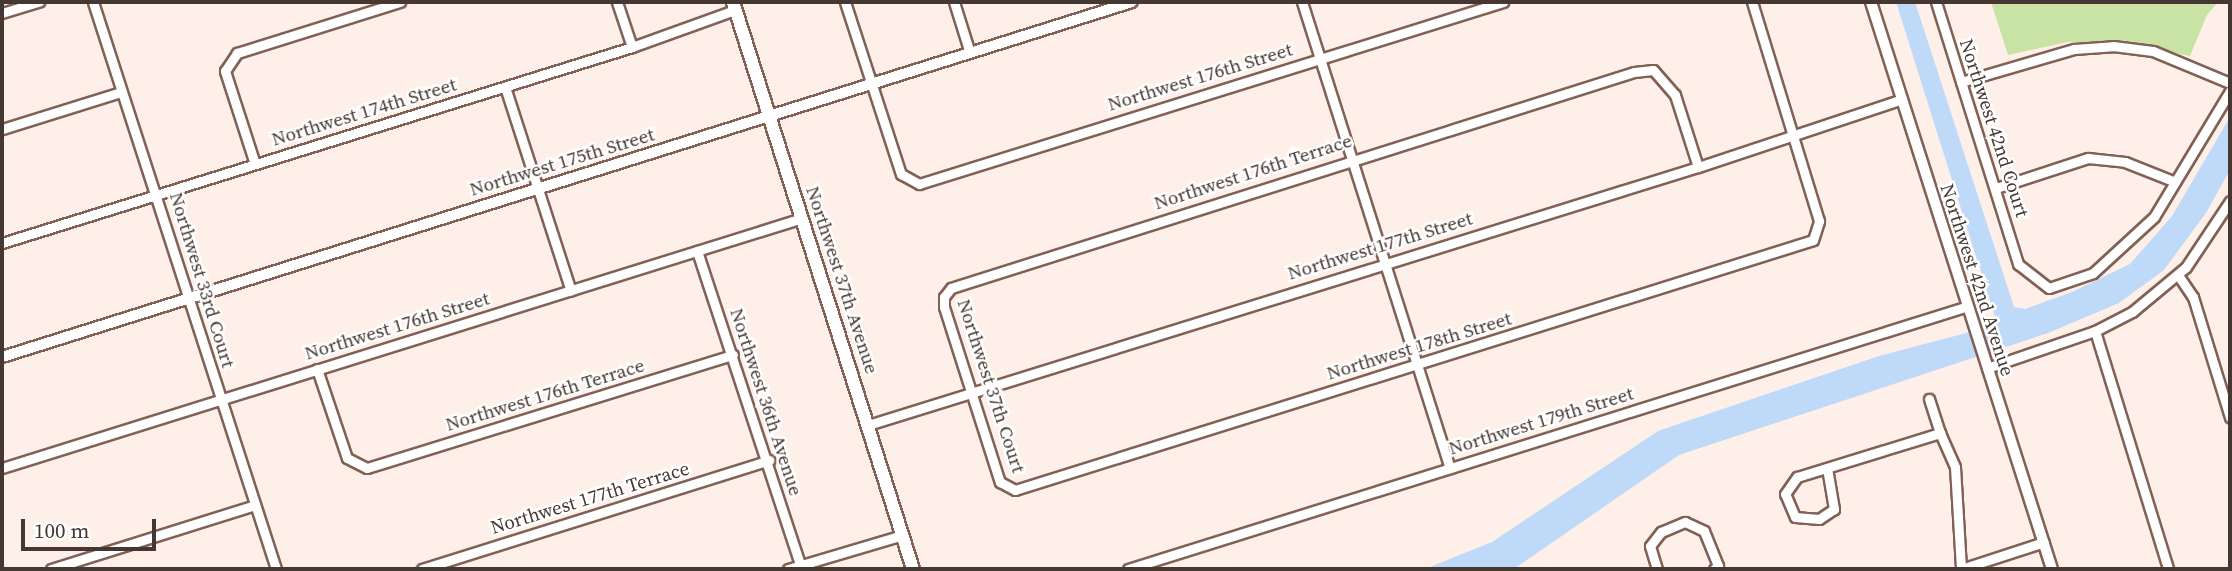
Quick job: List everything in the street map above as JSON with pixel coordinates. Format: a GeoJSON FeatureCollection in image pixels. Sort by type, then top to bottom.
{"type":"FeatureCollection","features":[{"type":"Feature","properties":{"kind":"main road","name":"Northwest 37th Avenue"},"geometry":{"type":"LineString","coordinates":[[734,6],[914,569]]}},
{"type":"Feature","properties":{"kind":"street"},"geometry":{"type":"LineString","coordinates":[[2,13],[39,2]]}},
{"type":"Feature","properties":{"kind":"street","name":"Northwest 33rd Court"},"geometry":{"type":"LineString","coordinates":[[93,2],[276,569]]}},
{"type":"Feature","properties":{"kind":"street"},"geometry":{"type":"LineString","coordinates":[[256,164],[225,71],[237,53],[400,2]]}},
{"type":"Feature","properties":{"kind":"street"},"geometry":{"type":"LineString","coordinates":[[617,2],[632,47]]}},
{"type":"Feature","properties":{"kind":"street"},"geometry":{"type":"LineString","coordinates":[[845,2],[872,84]]}},
{"type":"Feature","properties":{"kind":"street"},"geometry":{"type":"LineString","coordinates":[[954,2],[970,53]]}},
{"type":"Feature","properties":{"kind":"street","name":"Northwest 175th Street"},"geometry":{"type":"LineString","coordinates":[[2,357],[1132,2]]}},
{"type":"Feature","properties":{"kind":"street"},"geometry":{"type":"LineString","coordinates":[[1302,2],[1450,468]]}},
{"type":"Feature","properties":{"kind":"street","name":"Northwest 176th Street"},"geometry":{"type":"LineString","coordinates":[[872,84],[901,174],[907,180],[919,184],[1503,2]]}},
{"type":"Feature","properties":{"kind":"street"},"geometry":{"type":"LineString","coordinates":[[1752,2],[1795,135]]}},
{"type":"Feature","properties":{"kind":"street","name":"Northwest 42nd Avenue"},"geometry":{"type":"LineString","coordinates":[[1871,2],[1965,307],[2052,569]]}},
{"type":"Feature","properties":{"kind":"street","name":"Northwest 42nd Court"},"geometry":{"type":"LineString","coordinates":[[1936,2],[2018,264],[2049,288],[2094,273],[2154,217],[2172,181]]}},
{"type":"Feature","properties":{"kind":"street","name":"Northwest 174th Street"},"geometry":{"type":"LineString","coordinates":[[2,243],[632,47],[734,6]]}},
{"type":"Feature","properties":{"kind":"street"},"geometry":{"type":"LineString","coordinates":[[1961,82],[2074,49],[2113,46],[2153,51],[2230,83]]}},
{"type":"Feature","properties":{"kind":"street","name":"Northwest 176th Terrace"},"geometry":{"type":"LineString","coordinates":[[951,288],[1351,159],[1567,92],[1653,70],[1675,95],[1698,167]]}},
{"type":"Feature","properties":{"kind":"street"},"geometry":{"type":"LineString","coordinates":[[505,87],[571,291]]}},
{"type":"Feature","properties":{"kind":"street"},"geometry":{"type":"LineString","coordinates":[[1996,188],[2088,158],[2125,162],[2172,181],[2230,91]]}},
{"type":"Feature","properties":{"kind":"street"},"geometry":{"type":"LineString","coordinates":[[2,129],[121,92]]}},
{"type":"Feature","properties":{"kind":"street","name":"Northwest 177th Street"},"geometry":{"type":"LineString","coordinates":[[868,425],[1385,262],[1698,167],[1902,99]]}},
{"type":"Feature","properties":{"kind":"street","name":"Northwest 178th Street"},"geometry":{"type":"LineString","coordinates":[[1015,490],[1813,240],[1819,221],[1795,135]]}},
{"type":"Feature","properties":{"kind":"street"},"geometry":{"type":"LineString","coordinates":[[1987,368],[2095,331],[2132,312],[2178,275],[2230,201]]}},
{"type":"Feature","properties":{"kind":"street","name":"Northwest 176th Street"},"geometry":{"type":"LineString","coordinates":[[2,468],[802,218]]}},
{"type":"Feature","properties":{"kind":"street","name":"Northwest 36th Avenue"},"geometry":{"type":"LineString","coordinates":[[697,251],[769,460],[800,565]]}},
{"type":"Feature","properties":{"kind":"street"},"geometry":{"type":"LineString","coordinates":[[2178,275],[2193,297],[2230,417]]}},
{"type":"Feature","properties":{"kind":"street","name":"Northwest 37th Court"},"geometry":{"type":"LineString","coordinates":[[951,288],[944,307],[971,393],[1000,482],[1015,490]]}},
{"type":"Feature","properties":{"kind":"street","name":"Northwest 179th Street"},"geometry":{"type":"LineString","coordinates":[[1128,569],[1965,307]]}},
{"type":"Feature","properties":{"kind":"street"},"geometry":{"type":"LineString","coordinates":[[2095,331],[2168,569]]}},
{"type":"Feature","properties":{"kind":"street","name":"Northwest 176th Terrace"},"geometry":{"type":"LineString","coordinates":[[317,369],[347,458],[367,468],[733,355]]}},
{"type":"Feature","properties":{"kind":"street"},"geometry":{"type":"LineString","coordinates":[[1929,400],[1955,467],[1961,569],[2044,542]]}},
{"type":"Feature","properties":{"kind":"street"},"geometry":{"type":"LineString","coordinates":[[1827,468],[1834,509],[1819,519],[1795,517],[1785,494],[1797,477],[1940,433]]}},
{"type":"Feature","properties":{"kind":"street","name":"Northwest 177th Terrace"},"geometry":{"type":"LineString","coordinates":[[422,569],[769,460]]}},
{"type":"Feature","properties":{"kind":"street"},"geometry":{"type":"LineString","coordinates":[[51,569],[255,505]]}},
{"type":"Feature","properties":{"kind":"street"},"geometry":{"type":"LineString","coordinates":[[1657,569],[1650,546],[1661,532],[1685,522],[1704,531],[1718,566],[1714,569]]}},
{"type":"Feature","properties":{"kind":"street"},"geometry":{"type":"LineString","coordinates":[[788,569],[903,535]]}},
{"type":"Feature","properties":{"kind":"green space"},"geometry":{"type":"Polygon","coordinates":[[[1991,2],[2218,2],[2207,15],[2190,56],[2121,42],[2068,42],[2008,55],[1991,2]]]}},
{"type":"Feature","properties":{"kind":"water"},"geometry":{"type":"Polygon","coordinates":[[[1896,2],[1915,2],[2014,307],[2025,309],[2072,292],[2130,264],[2172,216],[2230,117],[2230,170],[2206,213],[2164,270],[2119,303],[2048,333],[1679,455],[1514,569],[1425,569],[1492,542],[1658,431],[1879,356],[1985,328],[1996,320],[1896,2]]]}}]}
